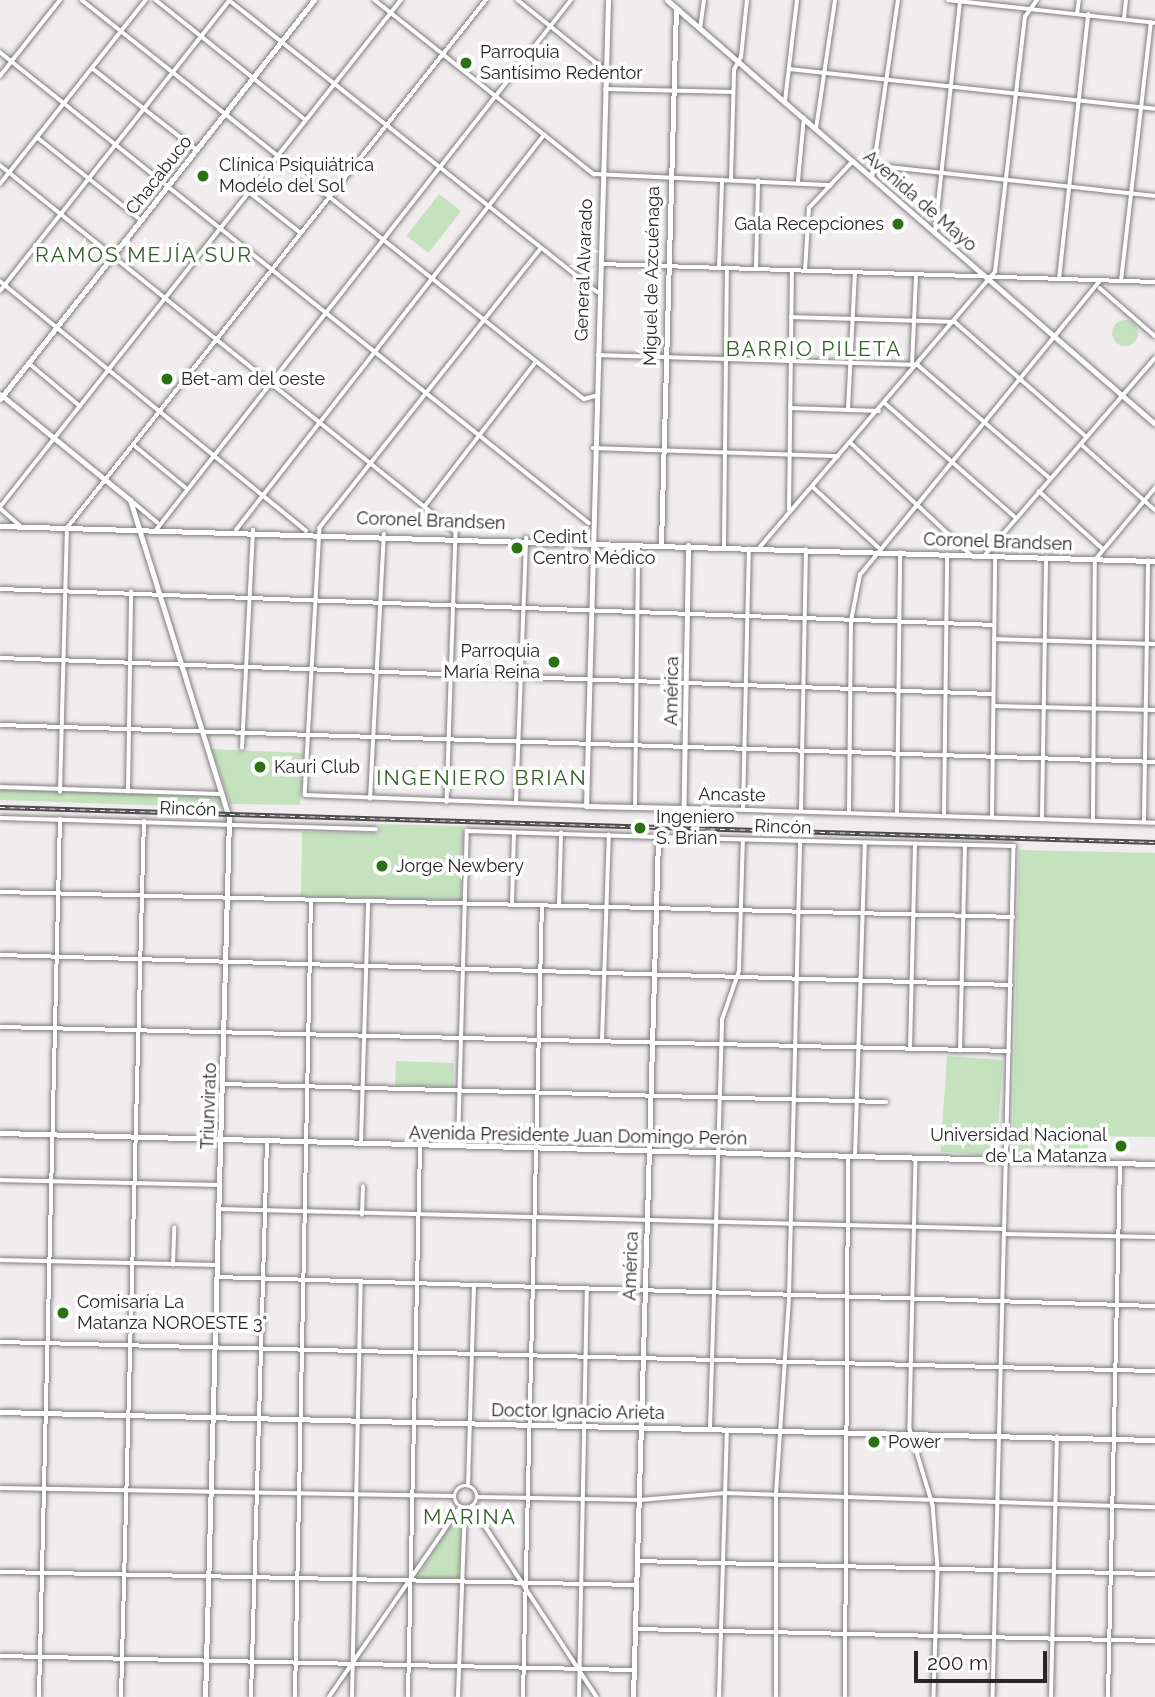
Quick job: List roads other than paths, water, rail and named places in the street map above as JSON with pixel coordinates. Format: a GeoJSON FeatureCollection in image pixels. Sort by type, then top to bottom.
{"type":"FeatureCollection","features":[{"type":"Feature","properties":{"kind":"street"},"geometry":{"type":"LineString","coordinates":[[0,76],[60,0]]}},
{"type":"Feature","properties":{"kind":"street"},"geometry":{"type":"LineString","coordinates":[[82,0],[536,362],[584,399],[595,396]]}},
{"type":"Feature","properties":{"kind":"street"},"geometry":{"type":"LineString","coordinates":[[0,184],[146,0]]}},
{"type":"Feature","properties":{"kind":"street"},"geometry":{"type":"LineString","coordinates":[[156,0],[306,120]]}},
{"type":"Feature","properties":{"kind":"street"},"geometry":{"type":"LineString","coordinates":[[0,291],[229,0],[597,292]]}},
{"type":"Feature","properties":{"kind":"street","name":"Chacabuco"},"geometry":{"type":"LineString","coordinates":[[1,397],[314,0]]}},
{"type":"Feature","properties":{"kind":"street"},"geometry":{"type":"LineString","coordinates":[[375,0],[601,177],[798,181],[831,185]]}},
{"type":"Feature","properties":{"kind":"street"},"geometry":{"type":"LineString","coordinates":[[22,527],[0,507],[401,0]]}},
{"type":"Feature","properties":{"kind":"street"},"geometry":{"type":"LineString","coordinates":[[60,792],[67,528],[486,0]]}},
{"type":"Feature","properties":{"kind":"street"},"geometry":{"type":"LineString","coordinates":[[518,0],[605,70]]}},
{"type":"Feature","properties":{"kind":"street"},"geometry":{"type":"LineString","coordinates":[[156,530],[157,522],[571,0]]}},
{"type":"Feature","properties":{"kind":"street","name":"General Alvarado"},"geometry":{"type":"LineString","coordinates":[[586,806],[589,523],[608,0]]}},
{"type":"Feature","properties":{"kind":"street","name":"Avenida de Mayo"},"geometry":{"type":"LineString","coordinates":[[667,0],[1155,424]]}},
{"type":"Feature","properties":{"kind":"street"},"geometry":{"type":"LineString","coordinates":[[700,29],[704,0]]}},
{"type":"Feature","properties":{"kind":"street"},"geometry":{"type":"LineString","coordinates":[[731,180],[733,92],[747,0]]}},
{"type":"Feature","properties":{"kind":"street"},"geometry":{"type":"LineString","coordinates":[[785,101],[797,0]]}},
{"type":"Feature","properties":{"kind":"street"},"geometry":{"type":"LineString","coordinates":[[816,129],[827,72],[835,0]]}},
{"type":"Feature","properties":{"kind":"street"},"geometry":{"type":"LineString","coordinates":[[872,178],[879,166],[898,0]]}},
{"type":"Feature","properties":{"kind":"street"},"geometry":{"type":"LineString","coordinates":[[948,0],[992,2],[1153,23],[1121,281]]}},
{"type":"Feature","properties":{"kind":"street"},"geometry":{"type":"LineString","coordinates":[[760,547],[955,323],[989,280],[1006,181],[1025,16],[1037,0]]}},
{"type":"Feature","properties":{"kind":"street"},"geometry":{"type":"LineString","coordinates":[[1077,14],[1079,0]]}},
{"type":"Feature","properties":{"kind":"street"},"geometry":{"type":"LineString","coordinates":[[1124,19],[1126,0]]}},
{"type":"Feature","properties":{"kind":"street"},"geometry":{"type":"LineString","coordinates":[[935,232],[960,1]]}},
{"type":"Feature","properties":{"kind":"street","name":"Miguel de Azcuénaga"},"geometry":{"type":"LineString","coordinates":[[661,544],[665,265],[676,8]]}},
{"type":"Feature","properties":{"kind":"street"},"geometry":{"type":"LineString","coordinates":[[1059,279],[1088,15]]}},
{"type":"Feature","properties":{"kind":"street"},"geometry":{"type":"LineString","coordinates":[[0,51],[589,523]]}},
{"type":"Feature","properties":{"kind":"street"},"geometry":{"type":"LineString","coordinates":[[92,68],[197,150]]}},
{"type":"Feature","properties":{"kind":"street"},"geometry":{"type":"LineString","coordinates":[[789,69],[1155,109]]}},
{"type":"Feature","properties":{"kind":"street"},"geometry":{"type":"LineString","coordinates":[[605,89],[733,92]]}},
{"type":"Feature","properties":{"kind":"street"},"geometry":{"type":"LineString","coordinates":[[798,181],[804,118]]}},
{"type":"Feature","properties":{"kind":"street"},"geometry":{"type":"LineString","coordinates":[[236,530],[544,135]]}},
{"type":"Feature","properties":{"kind":"street"},"geometry":{"type":"LineString","coordinates":[[37,137],[141,220]]}},
{"type":"Feature","properties":{"kind":"street"},"geometry":{"type":"LineString","coordinates":[[805,271],[808,211],[853,161]]}},
{"type":"Feature","properties":{"kind":"street"},"geometry":{"type":"LineString","coordinates":[[0,165],[425,506],[457,536],[447,802]]}},
{"type":"Feature","properties":{"kind":"street"},"geometry":{"type":"LineString","coordinates":[[879,166],[1155,196]]}},
{"type":"Feature","properties":{"kind":"street"},"geometry":{"type":"LineString","coordinates":[[719,268],[722,180]]}},
{"type":"Feature","properties":{"kind":"street"},"geometry":{"type":"LineString","coordinates":[[756,269],[758,181]]}},
{"type":"Feature","properties":{"kind":"street"},"geometry":{"type":"LineString","coordinates":[[249,192],[301,233]]}},
{"type":"Feature","properties":{"kind":"street"},"geometry":{"type":"LineString","coordinates":[[308,734],[319,532],[541,249]]}},
{"type":"Feature","properties":{"kind":"street"},"geometry":{"type":"LineString","coordinates":[[598,264],[989,280],[1155,282]]}},
{"type":"Feature","properties":{"kind":"street"},"geometry":{"type":"LineString","coordinates":[[724,546],[727,268]]}},
{"type":"Feature","properties":{"kind":"street"},"geometry":{"type":"LineString","coordinates":[[789,512],[792,271]]}},
{"type":"Feature","properties":{"kind":"street"},"geometry":{"type":"LineString","coordinates":[[848,410],[855,273]]}},
{"type":"Feature","properties":{"kind":"street"},"geometry":{"type":"LineString","coordinates":[[912,365],[916,275]]}},
{"type":"Feature","properties":{"kind":"street"},"geometry":{"type":"LineString","coordinates":[[0,281],[263,493],[306,531]]}},
{"type":"Feature","properties":{"kind":"street"},"geometry":{"type":"LineString","coordinates":[[849,812],[851,621],[856,584],[876,549],[1023,382],[1100,288],[1100,281]]}},
{"type":"Feature","properties":{"kind":"street"},"geometry":{"type":"LineString","coordinates":[[1100,288],[1155,337]]}},
{"type":"Feature","properties":{"kind":"street"},"geometry":{"type":"LineString","coordinates":[[791,317],[955,323],[1087,437]]}},
{"type":"Feature","properties":{"kind":"street"},"geometry":{"type":"LineString","coordinates":[[596,355],[918,365],[988,422],[1050,478]]}},
{"type":"Feature","properties":{"kind":"street"},"geometry":{"type":"LineString","coordinates":[[984,555],[1155,358]]}},
{"type":"Feature","properties":{"kind":"street"},"geometry":{"type":"LineString","coordinates":[[425,506],[536,362]]}},
{"type":"Feature","properties":{"kind":"street"},"geometry":{"type":"LineString","coordinates":[[29,363],[80,406]]}},
{"type":"Feature","properties":{"kind":"street"},"geometry":{"type":"LineString","coordinates":[[1,397],[157,522]]}},
{"type":"Feature","properties":{"kind":"street"},"geometry":{"type":"LineString","coordinates":[[885,403],[1015,517]]}},
{"type":"Feature","properties":{"kind":"street"},"geometry":{"type":"LineString","coordinates":[[790,408],[879,411]]}},
{"type":"Feature","properties":{"kind":"street"},"geometry":{"type":"LineString","coordinates":[[850,442],[971,555]]}},
{"type":"Feature","properties":{"kind":"street"},"geometry":{"type":"LineString","coordinates":[[1081,444],[1155,510]]}},
{"type":"Feature","properties":{"kind":"street"},"geometry":{"type":"LineString","coordinates":[[134,445],[185,487]]}},
{"type":"Feature","properties":{"kind":"street"},"geometry":{"type":"LineString","coordinates":[[593,448],[838,456]]}},
{"type":"Feature","properties":{"kind":"street"},"geometry":{"type":"LineString","coordinates":[[811,486],[876,549]]}},
{"type":"Feature","properties":{"kind":"street"},"geometry":{"type":"LineString","coordinates":[[1093,819],[1095,560],[1155,488]]}},
{"type":"Feature","properties":{"kind":"street"},"geometry":{"type":"LineString","coordinates":[[1039,491],[1103,549]]}},
{"type":"Feature","properties":{"kind":"street","name":"Triunvirato"},"geometry":{"type":"LineString","coordinates":[[131,500],[230,824],[205,1697]]}},
{"type":"Feature","properties":{"kind":"street","name":"Coronel Brandsen"},"geometry":{"type":"LineString","coordinates":[[0,526],[306,531],[806,549],[876,549],[1152,561]]}},
{"type":"Feature","properties":{"kind":"street"},"geometry":{"type":"LineString","coordinates":[[242,748],[253,530]]}},
{"type":"Feature","properties":{"kind":"street"},"geometry":{"type":"LineString","coordinates":[[370,799],[384,534]]}},
{"type":"Feature","properties":{"kind":"street"},"geometry":{"type":"LineString","coordinates":[[516,803],[526,538]]}},
{"type":"Feature","properties":{"kind":"street"},"geometry":{"type":"LineString","coordinates":[[635,807],[638,543]]}},
{"type":"Feature","properties":{"kind":"street","name":"América"},"geometry":{"type":"LineString","coordinates":[[683,838],[688,545]]}},
{"type":"Feature","properties":{"kind":"street"},"geometry":{"type":"LineString","coordinates":[[743,810],[749,547]]}},
{"type":"Feature","properties":{"kind":"street"},"geometry":{"type":"LineString","coordinates":[[801,810],[806,549]]}},
{"type":"Feature","properties":{"kind":"street"},"geometry":{"type":"LineString","coordinates":[[897,814],[900,552]]}},
{"type":"Feature","properties":{"kind":"street"},"geometry":{"type":"LineString","coordinates":[[944,815],[947,554]]}},
{"type":"Feature","properties":{"kind":"street"},"geometry":{"type":"LineString","coordinates":[[992,817],[996,555]]}},
{"type":"Feature","properties":{"kind":"street"},"geometry":{"type":"LineString","coordinates":[[1042,818],[1046,558]]}},
{"type":"Feature","properties":{"kind":"street"},"geometry":{"type":"LineString","coordinates":[[1143,821],[1147,644],[1152,561]]}},
{"type":"Feature","properties":{"kind":"street"},"geometry":{"type":"LineString","coordinates":[[0,589],[160,591],[587,612],[994,625]]}},
{"type":"Feature","properties":{"kind":"street"},"geometry":{"type":"LineString","coordinates":[[128,792],[131,592]]}},
{"type":"Feature","properties":{"kind":"street"},"geometry":{"type":"LineString","coordinates":[[994,639],[1155,644]]}},
{"type":"Feature","properties":{"kind":"street"},"geometry":{"type":"LineString","coordinates":[[0,658],[181,661],[452,676],[993,694]]}},
{"type":"Feature","properties":{"kind":"street"},"geometry":{"type":"LineString","coordinates":[[994,706],[1155,710]]}},
{"type":"Feature","properties":{"kind":"street"},"geometry":{"type":"LineString","coordinates":[[0,725],[243,730],[636,748],[1155,762]]}},
{"type":"Feature","properties":{"kind":"street","name":"Ancaste"},"geometry":{"type":"LineString","coordinates":[[308,734],[307,797],[801,810],[1155,823]]}},
{"type":"Feature","properties":{"kind":"street"},"geometry":{"type":"LineString","coordinates":[[0,787],[60,792],[223,794]]}},
{"type":"Feature","properties":{"kind":"street","name":"Rincón"},"geometry":{"type":"LineString","coordinates":[[0,818],[376,829]]}},
{"type":"Feature","properties":{"kind":"street"},"geometry":{"type":"LineString","coordinates":[[39,1697],[60,819]]}},
{"type":"Feature","properties":{"kind":"street"},"geometry":{"type":"LineString","coordinates":[[121,1697],[144,821]]}},
{"type":"Feature","properties":{"kind":"street","name":"Rincón"},"geometry":{"type":"LineString","coordinates":[[464,904],[467,831],[561,833],[1014,846],[1013,917]]}},
{"type":"Feature","properties":{"kind":"street"},"geometry":{"type":"LineString","coordinates":[[512,904],[514,832]]}},
{"type":"Feature","properties":{"kind":"street"},"geometry":{"type":"LineString","coordinates":[[559,906],[561,833]]}},
{"type":"Feature","properties":{"kind":"street"},"geometry":{"type":"LineString","coordinates":[[602,1041],[609,835]]}},
{"type":"Feature","properties":{"kind":"street","name":"América"},"geometry":{"type":"LineString","coordinates":[[633,1697],[658,837]]}},
{"type":"Feature","properties":{"kind":"street"},"geometry":{"type":"LineString","coordinates":[[710,1428],[722,1020],[737,977],[743,840]]}},
{"type":"Feature","properties":{"kind":"street"},"geometry":{"type":"LineString","coordinates":[[776,1697],[780,1564],[776,1494],[789,1296],[800,841]]}},
{"type":"Feature","properties":{"kind":"street"},"geometry":{"type":"LineString","coordinates":[[845,1697],[849,1632],[850,1497],[842,1431],[848,1226],[860,1049],[865,843]]}},
{"type":"Feature","properties":{"kind":"street"},"geometry":{"type":"LineString","coordinates":[[910,1049],[915,845]]}},
{"type":"Feature","properties":{"kind":"street"},"geometry":{"type":"LineString","coordinates":[[960,1051],[965,846]]}},
{"type":"Feature","properties":{"kind":"street"},"geometry":{"type":"LineString","coordinates":[[0,892],[1013,917],[993,1697]]}},
{"type":"Feature","properties":{"kind":"street"},"geometry":{"type":"LineString","coordinates":[[295,1697],[305,1087],[311,900]]}},
{"type":"Feature","properties":{"kind":"street"},"geometry":{"type":"LineString","coordinates":[[361,1144],[368,901]]}},
{"type":"Feature","properties":{"kind":"street"},"geometry":{"type":"LineString","coordinates":[[458,1147],[464,904]]}},
{"type":"Feature","properties":{"kind":"street"},"geometry":{"type":"LineString","coordinates":[[523,1697],[541,905]]}},
{"type":"Feature","properties":{"kind":"street"},"geometry":{"type":"LineString","coordinates":[[0,955],[1011,985]]}},
{"type":"Feature","properties":{"kind":"street"},"geometry":{"type":"LineString","coordinates":[[0,1027],[1009,1051]]}},
{"type":"Feature","properties":{"kind":"street"},"geometry":{"type":"LineString","coordinates":[[223,1084],[886,1102]]}},
{"type":"Feature","properties":{"kind":"street","name":"Avenida Presidente Juan Domingo Perón"},"geometry":{"type":"LineString","coordinates":[[0,1133],[649,1153],[1155,1164]]}},
{"type":"Feature","properties":{"kind":"street"},"geometry":{"type":"LineString","coordinates":[[251,1697],[267,1141]]}},
{"type":"Feature","properties":{"kind":"street"},"geometry":{"type":"LineString","coordinates":[[408,1697],[420,1146]]}},
{"type":"Feature","properties":{"kind":"street"},"geometry":{"type":"LineString","coordinates":[[916,1158],[910,1432],[932,1499],[938,1569],[934,1697]]}},
{"type":"Feature","properties":{"kind":"street"},"geometry":{"type":"LineString","coordinates":[[1108,1697],[1120,1163]]}},
{"type":"Feature","properties":{"kind":"street"},"geometry":{"type":"LineString","coordinates":[[0,1180],[220,1185]]}},
{"type":"Feature","properties":{"kind":"street"},"geometry":{"type":"LineString","coordinates":[[362,1215],[363,1187]]}},
{"type":"Feature","properties":{"kind":"street"},"geometry":{"type":"LineString","coordinates":[[219,1209],[646,1224],[790,1224],[1155,1237]]}},
{"type":"Feature","properties":{"kind":"street"},"geometry":{"type":"LineString","coordinates":[[173,1265],[174,1228]]}},
{"type":"Feature","properties":{"kind":"street"},"geometry":{"type":"LineString","coordinates":[[0,1260],[218,1265]]}},
{"type":"Feature","properties":{"kind":"street"},"geometry":{"type":"LineString","coordinates":[[217,1277],[715,1295],[1155,1306]]}},
{"type":"Feature","properties":{"kind":"street"},"geometry":{"type":"LineString","coordinates":[[352,1697],[361,1282]]}},
{"type":"Feature","properties":{"kind":"street"},"geometry":{"type":"LineString","coordinates":[[474,1286],[468,1486],[477,1497],[639,1500],[725,1493],[932,1499],[1055,1506],[1155,1507]]}},
{"type":"Feature","properties":{"kind":"street"},"geometry":{"type":"LineString","coordinates":[[579,1697],[587,1291]]}},
{"type":"Feature","properties":{"kind":"street"},"geometry":{"type":"LineString","coordinates":[[0,1342],[472,1350],[643,1355],[714,1363],[1155,1371]]}},
{"type":"Feature","properties":{"kind":"street","name":"Doctor Ignacio Arieta"},"geometry":{"type":"LineString","coordinates":[[0,1412],[528,1426],[1000,1434],[1155,1440]]}},
{"type":"Feature","properties":{"kind":"street"},"geometry":{"type":"LineString","coordinates":[[719,1697],[727,1429]]}},
{"type":"Feature","properties":{"kind":"street"},"geometry":{"type":"LineString","coordinates":[[1051,1697],[1056,1437]]}},
{"type":"Feature","properties":{"kind":"street"},"geometry":{"type":"LineString","coordinates":[[0,1488],[454,1496],[468,1486]]}},
{"type":"Feature","properties":{"kind":"street"},"geometry":{"type":"LineString","coordinates":[[454,1496],[463,1508],[458,1697]]}},
{"type":"Feature","properties":{"kind":"street"},"geometry":{"type":"LineString","coordinates":[[329,1697],[463,1508],[472,1506],[477,1497]]}},
{"type":"Feature","properties":{"kind":"street"},"geometry":{"type":"LineString","coordinates":[[472,1506],[524,1581],[597,1697]]}},
{"type":"Feature","properties":{"kind":"street"},"geometry":{"type":"LineString","coordinates":[[637,1561],[1155,1574]]}},
{"type":"Feature","properties":{"kind":"street"},"geometry":{"type":"LineString","coordinates":[[0,1572],[636,1585]]}},
{"type":"Feature","properties":{"kind":"street"},"geometry":{"type":"LineString","coordinates":[[635,1629],[1155,1641]]}},
{"type":"Feature","properties":{"kind":"street"},"geometry":{"type":"LineString","coordinates":[[0,1656],[634,1671]]}},
{"type":"Feature","properties":{"kind":"railway"},"geometry":{"type":"LineString","coordinates":[[0,807],[1155,842]]}},
{"type":"Feature","properties":{"kind":"place","name":"Parroquia Santísimo Redentor"},"geometry":{"type":"Point","coordinates":[466,63]}},
{"type":"Feature","properties":{"kind":"place","name":"Clínica Psiquiátrica Modelo del Sol"},"geometry":{"type":"Point","coordinates":[203,176]}},
{"type":"Feature","properties":{"kind":"place","name":"Gala Recepciones"},"geometry":{"type":"Point","coordinates":[898,224]}},
{"type":"Feature","properties":{"kind":"place","name":"Bet-am del oeste"},"geometry":{"type":"Point","coordinates":[167,379]}},
{"type":"Feature","properties":{"kind":"place","name":"Cedint Centro Médico"},"geometry":{"type":"Point","coordinates":[517,548]}},
{"type":"Feature","properties":{"kind":"place","name":"Parroquia María Reina"},"geometry":{"type":"Point","coordinates":[554,662]}},
{"type":"Feature","properties":{"kind":"place","name":"Kauri Club"},"geometry":{"type":"Point","coordinates":[260,767]}},
{"type":"Feature","properties":{"kind":"place","name":"Ingeniero S. Brian"},"geometry":{"type":"Point","coordinates":[640,828]}},
{"type":"Feature","properties":{"kind":"place","name":"Jorge Newbery"},"geometry":{"type":"Point","coordinates":[382,866]}},
{"type":"Feature","properties":{"kind":"place","name":"Universidad Nacional de La Matanza"},"geometry":{"type":"Point","coordinates":[1121,1146]}},
{"type":"Feature","properties":{"kind":"place","name":"Comisaría La Matanza NOROESTE 3°"},"geometry":{"type":"Point","coordinates":[63,1313]}},
{"type":"Feature","properties":{"kind":"place","name":"Power"},"geometry":{"type":"Point","coordinates":[874,1442]}},
{"type":"Feature","properties":{"kind":"district","name":"RAMOS MEJÍA SUR"},"geometry":{"type":"Point","coordinates":[144,255]}},
{"type":"Feature","properties":{"kind":"district","name":"BARRIO PILETA"},"geometry":{"type":"Point","coordinates":[814,349]}},
{"type":"Feature","properties":{"kind":"district","name":"INGENIERO BRIAN"},"geometry":{"type":"Point","coordinates":[482,778]}},
{"type":"Feature","properties":{"kind":"district","name":"MARINA"},"geometry":{"type":"Point","coordinates":[470,1517]}}]}
